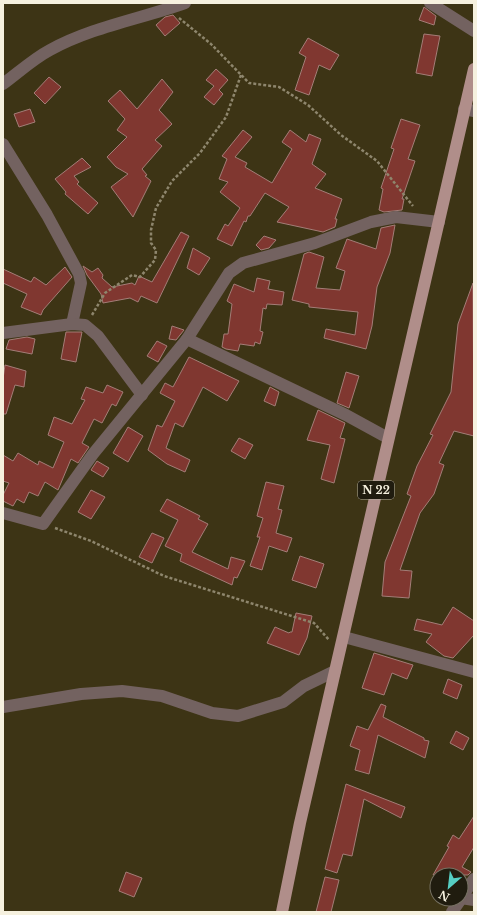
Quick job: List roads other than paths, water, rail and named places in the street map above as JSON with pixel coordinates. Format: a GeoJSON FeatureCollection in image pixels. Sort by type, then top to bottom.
{"type":"FeatureCollection","features":[{"type":"Feature","properties":{"kind":"main road","name":"N 22"},"geometry":{"type":"LineString","coordinates":[[282,912],[388,438],[440,222],[469,110],[474,69]]}},
{"type":"Feature","properties":{"kind":"street"},"geometry":{"type":"LineString","coordinates":[[3,84],[49,50],[127,20],[185,3]]}},
{"type":"Feature","properties":{"kind":"street"},"geometry":{"type":"LineString","coordinates":[[430,3],[474,32]]}},
{"type":"Feature","properties":{"kind":"street"},"geometry":{"type":"LineString","coordinates":[[3,144],[47,215],[79,274],[81,283],[72,324]]}},
{"type":"Feature","properties":{"kind":"street"},"geometry":{"type":"LineString","coordinates":[[3,513],[44,524],[92,454],[187,339],[229,273],[243,263],[315,243],[371,222],[396,217],[440,222]]}},
{"type":"Feature","properties":{"kind":"street"},"geometry":{"type":"LineString","coordinates":[[3,333],[72,324],[85,325],[98,336],[142,395]]}},
{"type":"Feature","properties":{"kind":"street"},"geometry":{"type":"LineString","coordinates":[[187,339],[346,415],[388,438]]}},
{"type":"Feature","properties":{"kind":"street"},"geometry":{"type":"LineString","coordinates":[[344,636],[474,672]]}},
{"type":"Feature","properties":{"kind":"street"},"geometry":{"type":"LineString","coordinates":[[3,707],[81,694],[122,691],[162,696],[212,713],[238,716],[283,702],[304,686],[335,671]]}}]}
